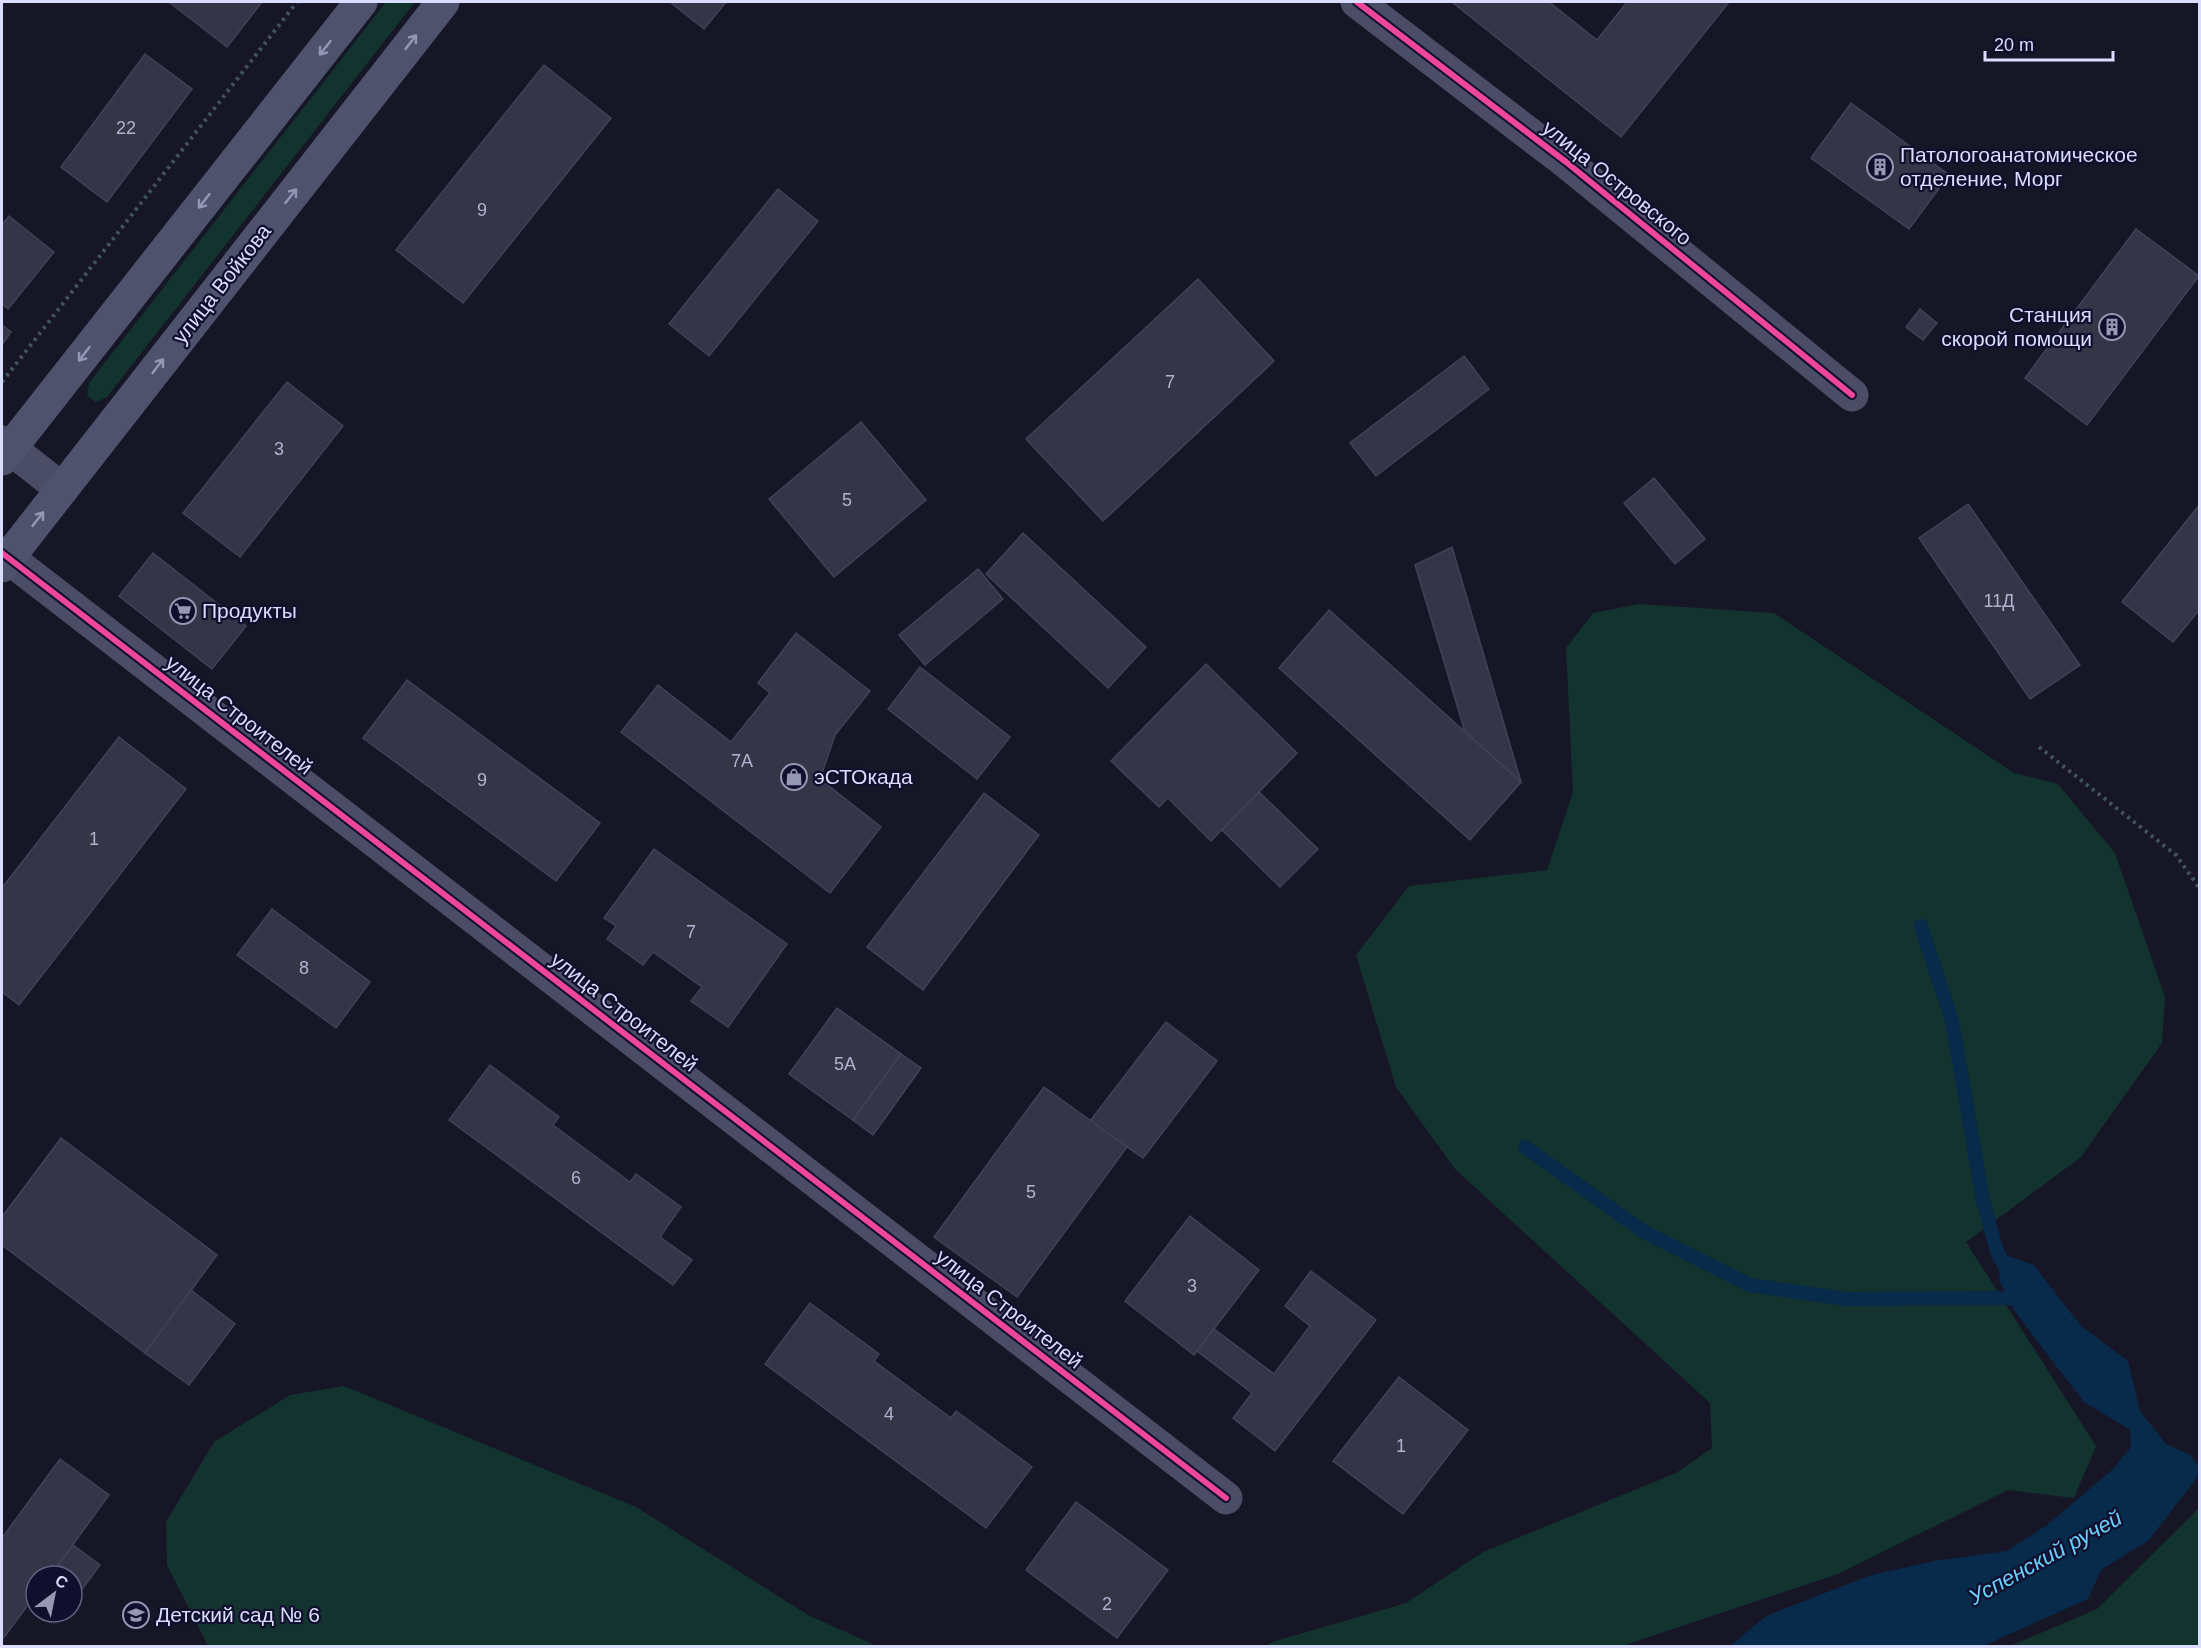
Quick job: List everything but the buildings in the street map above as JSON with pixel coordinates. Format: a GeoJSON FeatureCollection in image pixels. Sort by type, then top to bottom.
{"type":"FeatureCollection","features":[{"type":"Feature","properties":{"kind":"main road"},"geometry":{"type":"LineString","coordinates":[[4,450],[361,2]]}},
{"type":"Feature","properties":{"kind":"main road","name":"улица Войкова"},"geometry":{"type":"LineString","coordinates":[[4,559],[62,489],[443,2]]}},
{"type":"Feature","properties":{"kind":"street","name":"улица Островского"},"geometry":{"type":"LineString","coordinates":[[1358,2],[1566,162],[1852,395]]}},
{"type":"Feature","properties":{"kind":"street"},"geometry":{"type":"LineString","coordinates":[[4,450],[62,489]]}},
{"type":"Feature","properties":{"kind":"street","name":"улица Строителей"},"geometry":{"type":"LineString","coordinates":[[4,559],[1226,1498]]}},
{"type":"Feature","properties":{"kind":"path"},"geometry":{"type":"LineString","coordinates":[[2,381],[297,2]]}},
{"type":"Feature","properties":{"kind":"path"},"geometry":{"type":"LineString","coordinates":[[2039,747],[2176,855],[2199,889]]}},
{"type":"Feature","properties":{"kind":"green space"},"geometry":{"type":"Polygon","coordinates":[[[386,2],[415,2],[107,397],[96,402],[87,396],[89,383],[386,2]]]}},
{"type":"Feature","properties":{"kind":"green space"},"geometry":{"type":"Polygon","coordinates":[[[1639,604],[1774,613],[2014,773],[2058,784],[2115,853],[2165,997],[2162,1043],[2080,1158],[1966,1242],[2096,1446],[2074,1498],[2008,1490],[1838,1574],[1622,1646],[1266,1646],[1272,1642],[1406,1603],[1483,1552],[1676,1473],[1712,1448],[1710,1403],[1455,1169],[1396,1087],[1356,955],[1409,886],[1547,870],[1573,792],[1566,648],[1593,613],[1639,604]]]}},
{"type":"Feature","properties":{"kind":"green space"},"geometry":{"type":"Polygon","coordinates":[[[344,1386],[636,1507],[808,1615],[877,1646],[208,1646],[167,1565],[166,1522],[214,1442],[290,1395],[344,1386]]]}},
{"type":"Feature","properties":{"kind":"green space"},"geometry":{"type":"Polygon","coordinates":[[[2199,1508],[2199,1646],[2010,1646],[2097,1609],[2199,1508]]]}},
{"type":"Feature","properties":{"kind":"water","name":"Успенский ручей"},"geometry":{"type":"Polygon","coordinates":[[[1997,1252],[2034,1265],[2081,1326],[2128,1361],[2140,1411],[2166,1444],[2189,1454],[2199,1467],[2199,1475],[2149,1540],[2101,1570],[2088,1599],[1983,1646],[1730,1646],[1766,1616],[1871,1575],[1934,1561],[2007,1551],[2047,1525],[2113,1469],[2131,1447],[2130,1430],[2084,1402],[2014,1310],[2000,1282],[1997,1252]]]}},
{"type":"Feature","properties":{"kind":"waterway"},"geometry":{"type":"LineString","coordinates":[[1921,926],[1952,1021],[1983,1200],[1997,1252],[2005,1266]]}},
{"type":"Feature","properties":{"kind":"waterway"},"geometry":{"type":"LineString","coordinates":[[1525,1147],[1643,1231],[1750,1285],[1846,1299],[2025,1298]]}},
{"type":"Feature","properties":{"kind":"cycle path"},"geometry":{"type":"LineString","coordinates":[[1357,2],[1566,162],[1852,395]]}},
{"type":"Feature","properties":{"kind":"cycle path"},"geometry":{"type":"LineString","coordinates":[[2,553],[1226,1498]]}},
{"type":"Feature","properties":{"kind":"place","name":"Патологоанатомическое отделение, Морг"},"geometry":{"type":"Point","coordinates":[1880,167]}},
{"type":"Feature","properties":{"kind":"place","name":"Станция скорой помощи"},"geometry":{"type":"Point","coordinates":[2112,327]}},
{"type":"Feature","properties":{"kind":"place","name":"Продукты"},"geometry":{"type":"Point","coordinates":[183,611]}},
{"type":"Feature","properties":{"kind":"place","name":"эСТОкада"},"geometry":{"type":"Point","coordinates":[794,777]}},
{"type":"Feature","properties":{"kind":"place","name":"Детский сад № 6"},"geometry":{"type":"Point","coordinates":[136,1615]}}]}
